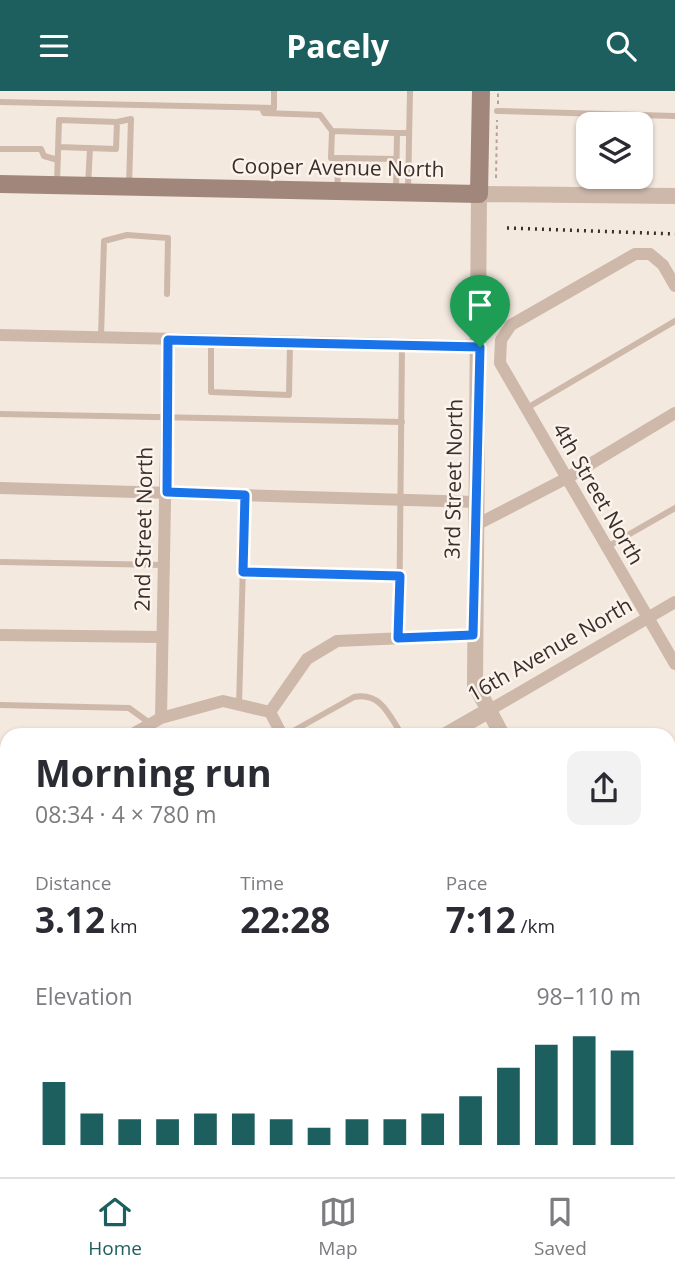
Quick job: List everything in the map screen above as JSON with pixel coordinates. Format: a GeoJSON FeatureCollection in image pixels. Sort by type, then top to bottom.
{"type":"FeatureCollection","features":[{"type":"Feature","properties":{"kind":"main road","name":"3rd Street North"},"geometry":{"type":"LineString","coordinates":[[480,194],[481,91]]}},
{"type":"Feature","properties":{"kind":"main road","name":"Cooper Avenue North"},"geometry":{"type":"LineString","coordinates":[[0,184],[480,194]]}},
{"type":"Feature","properties":{"kind":"street","name":"Cooper Avenue North"},"geometry":{"type":"LineString","coordinates":[[480,194],[675,196]]}},
{"type":"Feature","properties":{"kind":"street","name":"3rd Street North"},"geometry":{"type":"LineString","coordinates":[[480,194],[480,347],[473,635],[475,684],[498,728]]}},
{"type":"Feature","properties":{"kind":"street","name":"4th Street North"},"geometry":{"type":"LineString","coordinates":[[675,286],[663,265],[650,254],[635,254],[511,325],[501,340],[500,363],[675,664]]}},
{"type":"Feature","properties":{"kind":"street"},"geometry":{"type":"LineString","coordinates":[[0,335],[480,347]]}},
{"type":"Feature","properties":{"kind":"street","name":"2nd Street North"},"geometry":{"type":"LineString","coordinates":[[156,721],[167,492],[168,340]]}},
{"type":"Feature","properties":{"kind":"street"},"geometry":{"type":"LineString","coordinates":[[476,526],[567,478],[675,413]]}},
{"type":"Feature","properties":{"kind":"street"},"geometry":{"type":"LineString","coordinates":[[0,488],[477,502]]}},
{"type":"Feature","properties":{"kind":"street","name":"16th Avenue North"},"geometry":{"type":"LineString","coordinates":[[458,728],[675,602]]}},
{"type":"Feature","properties":{"kind":"street"},"geometry":{"type":"LineString","coordinates":[[0,635],[162,638]]}},
{"type":"Feature","properties":{"kind":"street"},"geometry":{"type":"LineString","coordinates":[[270,712],[307,659],[337,641],[473,635]]}},
{"type":"Feature","properties":{"kind":"street"},"geometry":{"type":"LineString","coordinates":[[144,728],[156,721],[223,701],[270,712],[280,728]]}},
{"type":"Feature","properties":{"kind":"lane"},"geometry":{"type":"LineString","coordinates":[[0,102],[274,109],[274,91]]}},
{"type":"Feature","properties":{"kind":"lane"},"geometry":{"type":"LineString","coordinates":[[402,192],[409,133],[410,91]]}},
{"type":"Feature","properties":{"kind":"lane"},"geometry":{"type":"LineString","coordinates":[[262,108],[264,113],[320,115],[332,131],[331,158],[397,159]]}},
{"type":"Feature","properties":{"kind":"lane"},"geometry":{"type":"LineString","coordinates":[[498,111],[675,116]]}},
{"type":"Feature","properties":{"kind":"lane"},"geometry":{"type":"LineString","coordinates":[[57,185],[59,120],[117,122],[131,119],[129,186]]}},
{"type":"Feature","properties":{"kind":"lane"},"geometry":{"type":"LineString","coordinates":[[59,147],[117,149],[117,122]]}},
{"type":"Feature","properties":{"kind":"lane"},"geometry":{"type":"LineString","coordinates":[[332,131],[409,133]]}},
{"type":"Feature","properties":{"kind":"lane"},"geometry":{"type":"LineString","coordinates":[[397,133],[397,159],[402,192]]}},
{"type":"Feature","properties":{"kind":"lane"},"geometry":{"type":"LineString","coordinates":[[88,185],[90,148]]}},
{"type":"Feature","properties":{"kind":"lane"},"geometry":{"type":"LineString","coordinates":[[0,149],[41,149],[44,156],[58,160]]}},
{"type":"Feature","properties":{"kind":"lane"},"geometry":{"type":"LineString","coordinates":[[337,191],[339,158]]}},
{"type":"Feature","properties":{"kind":"lane"},"geometry":{"type":"LineString","coordinates":[[101,338],[104,241],[111,237],[127,235],[168,238],[167,294]]}},
{"type":"Feature","properties":{"kind":"lane"},"geometry":{"type":"LineString","coordinates":[[527,408],[675,321]]}},
{"type":"Feature","properties":{"kind":"lane"},"geometry":{"type":"LineString","coordinates":[[211,341],[211,392],[289,395],[290,343]]}},
{"type":"Feature","properties":{"kind":"lane"},"geometry":{"type":"LineString","coordinates":[[398,638],[402,345]]}},
{"type":"Feature","properties":{"kind":"lane"},"geometry":{"type":"LineString","coordinates":[[0,414],[402,422]]}},
{"type":"Feature","properties":{"kind":"lane"},"geometry":{"type":"LineString","coordinates":[[239,705],[245,495]]}},
{"type":"Feature","properties":{"kind":"lane"},"geometry":{"type":"LineString","coordinates":[[607,547],[675,508]]}},
{"type":"Feature","properties":{"kind":"lane"},"geometry":{"type":"LineString","coordinates":[[0,562],[164,565]]}},
{"type":"Feature","properties":{"kind":"lane"},"geometry":{"type":"LineString","coordinates":[[243,572],[400,576]]}},
{"type":"Feature","properties":{"kind":"lane"},"geometry":{"type":"LineString","coordinates":[[297,728],[354,697],[367,695],[379,700],[397,728]]}},
{"type":"Feature","properties":{"kind":"lane"},"geometry":{"type":"LineString","coordinates":[[0,705],[129,708],[156,721]]}},
{"type":"Feature","properties":{"kind":"path"},"geometry":{"type":"LineString","coordinates":[[496,178],[498,91]]}},
{"type":"Feature","properties":{"kind":"railway"},"geometry":{"type":"LineString","coordinates":[[507,228],[675,234]]}},
{"type":"Feature","properties":{"kind":"route"},"geometry":{"type":"LineString","coordinates":[[168,340],[480,347],[473,635],[398,638],[400,576],[243,572],[245,495],[167,492],[168,340]]}}]}
